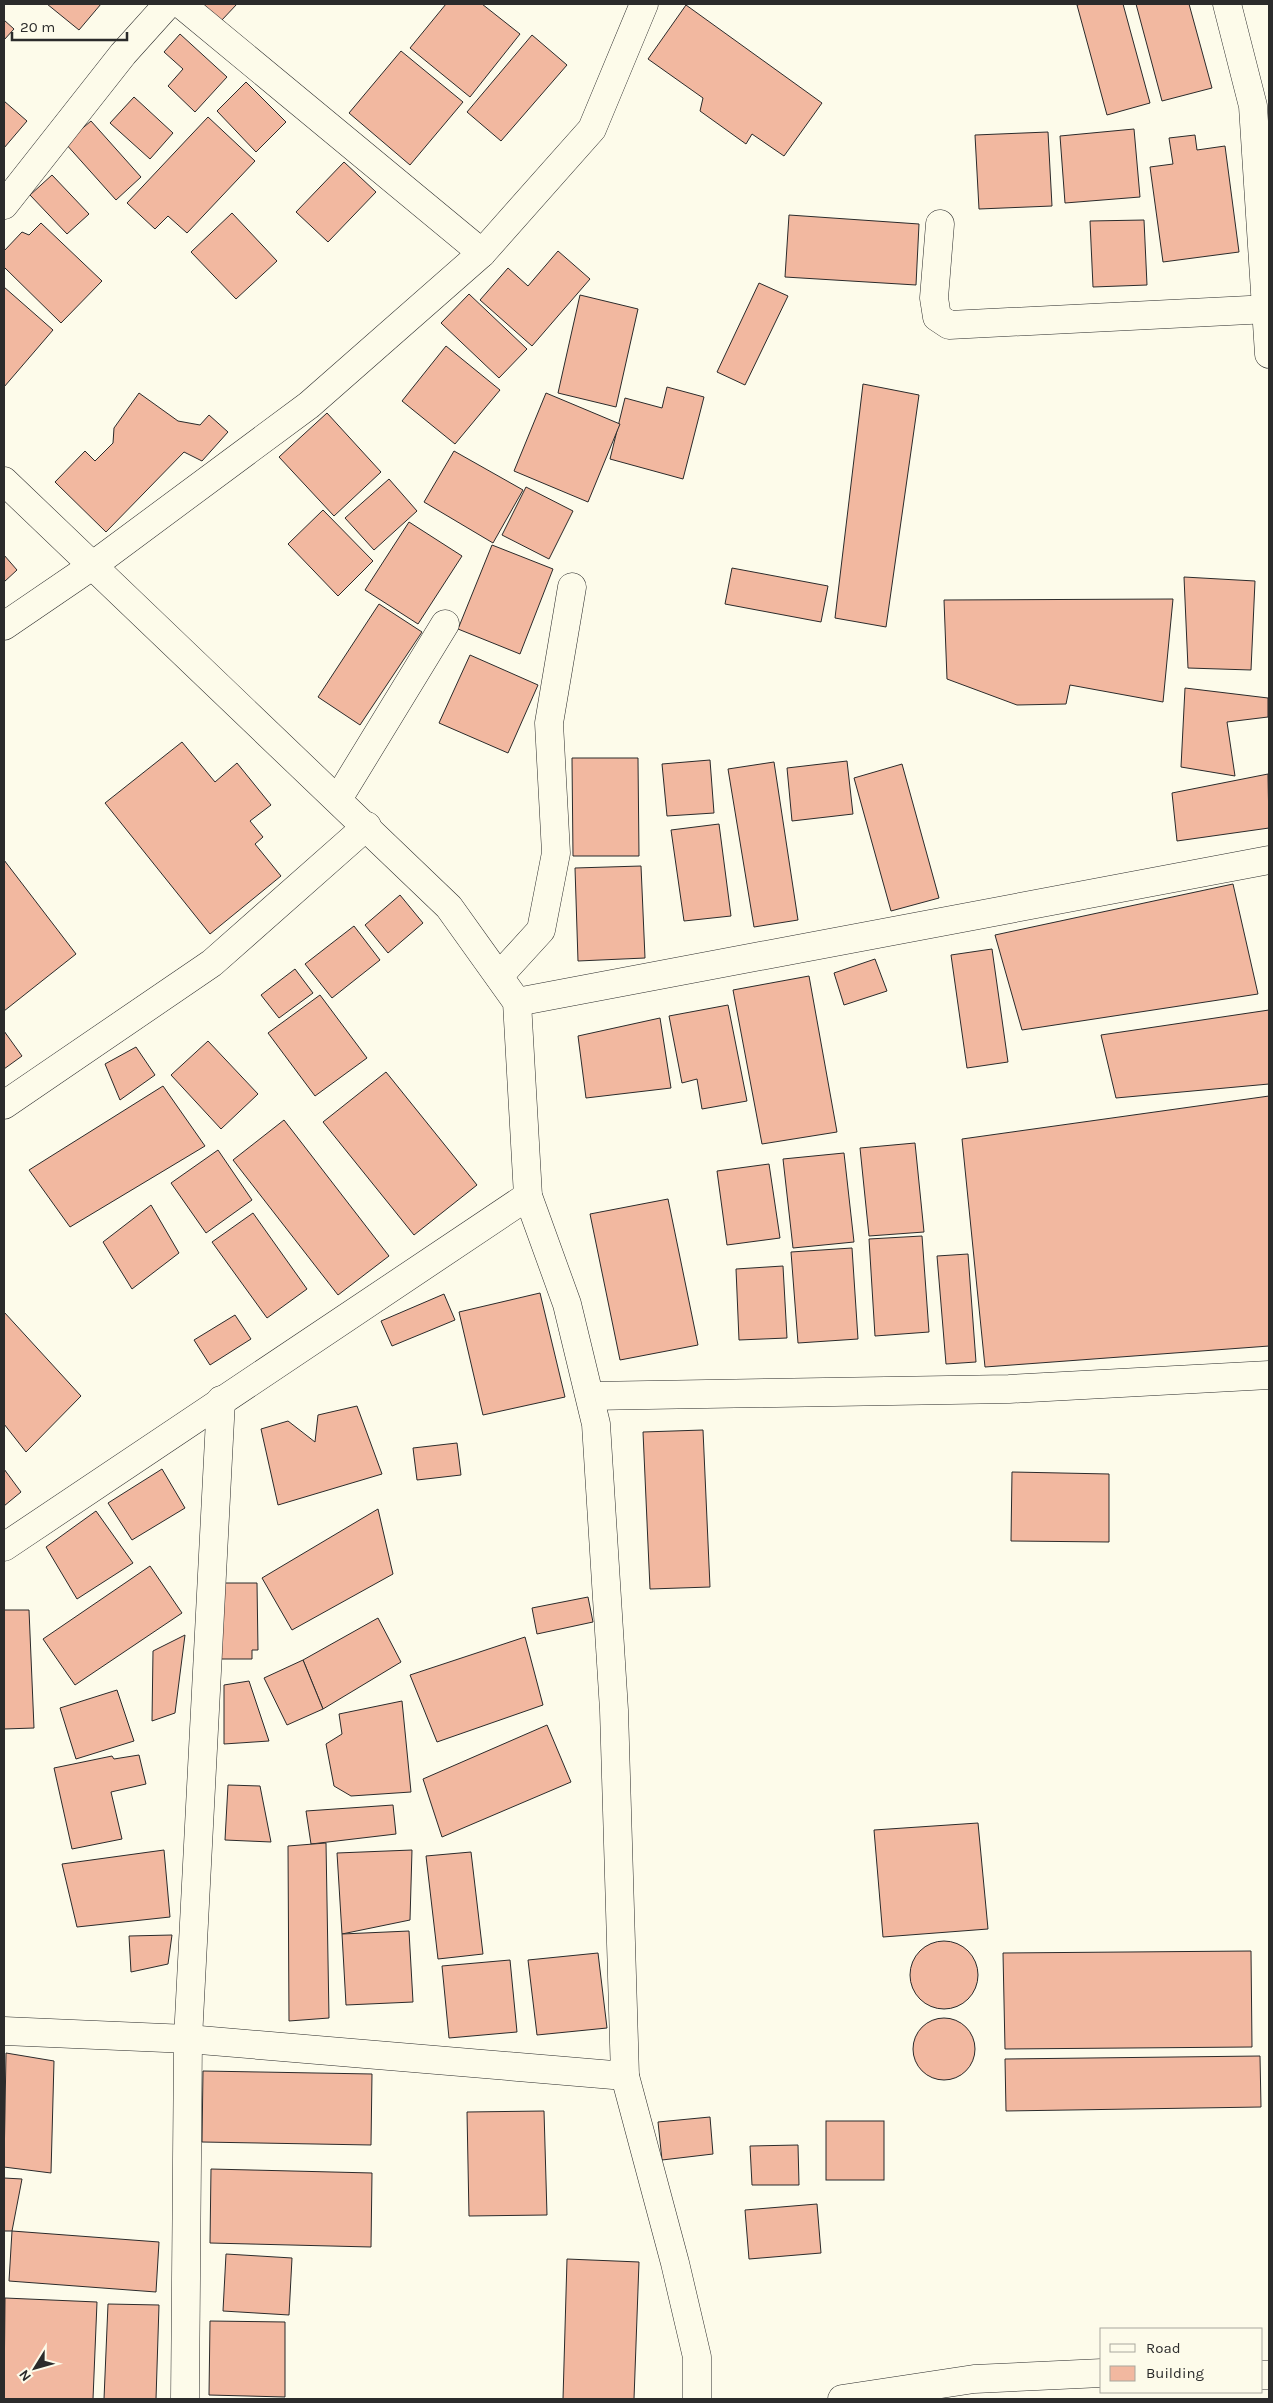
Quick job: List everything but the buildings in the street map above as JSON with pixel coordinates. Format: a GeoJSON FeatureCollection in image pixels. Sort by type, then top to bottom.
{"type":"FeatureCollection","features":[{"type":"Feature","properties":{"kind":"street"},"geometry":{"type":"LineString","coordinates":[[4,205],[123,54],[168,4]]}},
{"type":"Feature","properties":{"kind":"street"},"geometry":{"type":"LineString","coordinates":[[181,4],[482,254]]}},
{"type":"Feature","properties":{"kind":"street"},"geometry":{"type":"LineString","coordinates":[[4,626],[92,566],[309,405],[482,254],[592,128],[644,4]]}},
{"type":"Feature","properties":{"kind":"street"},"geometry":{"type":"LineString","coordinates":[[1227,4],[1253,106],[1268,309],[1269,354]]}},
{"type":"Feature","properties":{"kind":"street"},"geometry":{"type":"LineString","coordinates":[[940,224],[934,298],[937,317],[949,325],[1268,309]]}},
{"type":"Feature","properties":{"kind":"street"},"geometry":{"type":"LineString","coordinates":[[4,481],[449,907],[518,1002],[528,1196],[566,1304],[596,1424],[614,1710],[625,2076],[698,2357],[698,2399]]}},
{"type":"Feature","properties":{"kind":"street"},"geometry":{"type":"LineString","coordinates":[[499,976],[541,930],[556,853],[548,723],[572,587]]}},
{"type":"Feature","properties":{"kind":"street"},"geometry":{"type":"LineString","coordinates":[[338,799],[445,624]]}},
{"type":"Feature","properties":{"kind":"street"},"geometry":{"type":"LineString","coordinates":[[4,1105],[212,963],[366,826]]}},
{"type":"Feature","properties":{"kind":"street"},"geometry":{"type":"LineString","coordinates":[[518,1002],[1269,860]]}},
{"type":"Feature","properties":{"kind":"street"},"geometry":{"type":"LineString","coordinates":[[4,1547],[528,1196]]}},
{"type":"Feature","properties":{"kind":"street"},"geometry":{"type":"LineString","coordinates":[[590,1396],[1009,1389],[1269,1375]]}},
{"type":"Feature","properties":{"kind":"street"},"geometry":{"type":"LineString","coordinates":[[185,2399],[188,2039],[221,1400]]}},
{"type":"Feature","properties":{"kind":"street"},"geometry":{"type":"LineString","coordinates":[[4,2031],[188,2039],[625,2076]]}},
{"type":"Feature","properties":{"kind":"street"},"geometry":{"type":"LineString","coordinates":[[842,2399],[974,2378],[1100,2372]]}}]}
